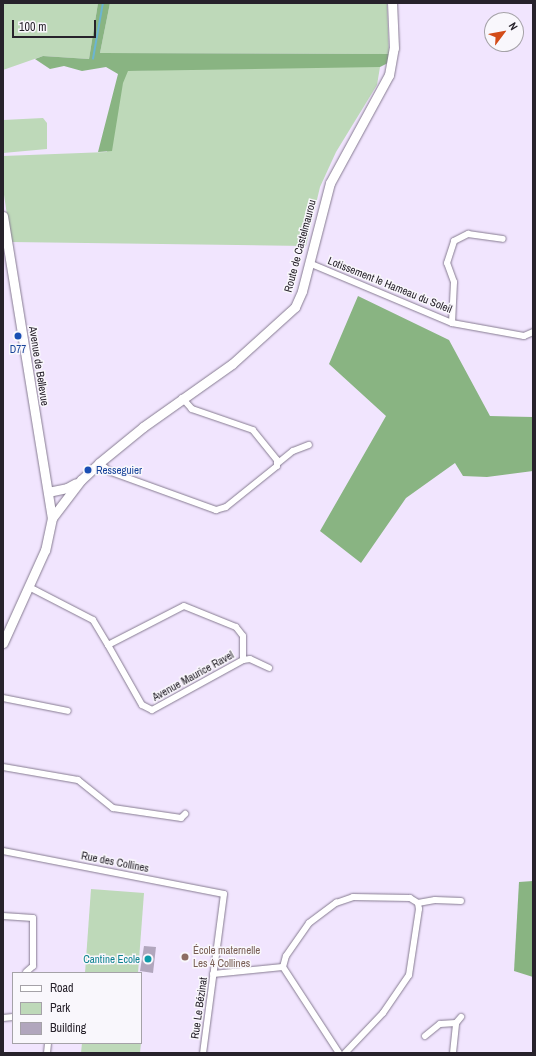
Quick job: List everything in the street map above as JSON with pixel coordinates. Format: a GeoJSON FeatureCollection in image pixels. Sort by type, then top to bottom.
{"type":"FeatureCollection","features":[{"type":"Feature","properties":{"kind":"street","name":"Route de Castelmaurou"},"geometry":{"type":"LineString","coordinates":[[52,518],[81,480],[99,463],[182,398],[232,364],[283,321],[294,307],[302,291],[323,204],[338,164],[383,90],[389,75],[394,48],[392,3]]}},
{"type":"Feature","properties":{"kind":"street","name":"Avenue de Bellevue"},"geometry":{"type":"LineString","coordinates":[[3,216],[52,518]]}},
{"type":"Feature","properties":{"kind":"street","name":"Lotissement le Hameau du Soleil"},"geometry":{"type":"LineString","coordinates":[[309,263],[452,323],[454,282],[447,263],[454,241],[468,234],[503,239]]}},
{"type":"Feature","properties":{"kind":"street"},"geometry":{"type":"LineString","coordinates":[[452,323],[524,336],[533,332]]}},
{"type":"Feature","properties":{"kind":"street"},"geometry":{"type":"LineString","coordinates":[[182,398],[192,408],[253,430],[278,463]]}},
{"type":"Feature","properties":{"kind":"street"},"geometry":{"type":"LineString","coordinates":[[99,463],[111,472],[216,510],[226,507],[293,451],[309,445]]}},
{"type":"Feature","properties":{"kind":"street","name":"Route de Castelmaurou"},"geometry":{"type":"LineString","coordinates":[[48,492],[58,490],[81,480]]}},
{"type":"Feature","properties":{"kind":"street"},"geometry":{"type":"LineString","coordinates":[[58,490],[65,501]]}},
{"type":"Feature","properties":{"kind":"street"},"geometry":{"type":"LineString","coordinates":[[3,643],[45,550],[52,518]]}},
{"type":"Feature","properties":{"kind":"street","name":"Avenue Maurice Ravel"},"geometry":{"type":"LineString","coordinates":[[29,587],[93,620],[142,705],[148,710],[175,700],[243,660],[240,631],[184,606],[108,645]]}},
{"type":"Feature","properties":{"kind":"street"},"geometry":{"type":"LineString","coordinates":[[243,660],[250,659],[269,668]]}},
{"type":"Feature","properties":{"kind":"street"},"geometry":{"type":"LineString","coordinates":[[3,698],[68,711]]}},
{"type":"Feature","properties":{"kind":"street"},"geometry":{"type":"LineString","coordinates":[[3,767],[78,780],[113,808],[181,818],[185,814]]}},
{"type":"Feature","properties":{"kind":"street","name":"Rue des Collines"},"geometry":{"type":"LineString","coordinates":[[3,851],[224,894]]}},
{"type":"Feature","properties":{"kind":"street","name":"Rue Le Bézinat"},"geometry":{"type":"LineString","coordinates":[[203,1053],[224,894]]}},
{"type":"Feature","properties":{"kind":"street"},"geometry":{"type":"LineString","coordinates":[[283,967],[292,945],[308,923],[336,903],[353,897],[410,898],[418,903],[435,900],[461,901]]}},
{"type":"Feature","properties":{"kind":"street"},"geometry":{"type":"LineString","coordinates":[[345,1053],[383,1012],[409,975],[418,903]]}},
{"type":"Feature","properties":{"kind":"street"},"geometry":{"type":"LineString","coordinates":[[3,916],[33,918],[33,966],[26,972]]}},
{"type":"Feature","properties":{"kind":"street"},"geometry":{"type":"LineString","coordinates":[[213,974],[283,967]]}},
{"type":"Feature","properties":{"kind":"street"},"geometry":{"type":"LineString","coordinates":[[283,967],[339,1053]]}},
{"type":"Feature","properties":{"kind":"street"},"geometry":{"type":"LineString","coordinates":[[453,1053],[456,1023],[462,1017]]}},
{"type":"Feature","properties":{"kind":"street"},"geometry":{"type":"LineString","coordinates":[[425,1036],[440,1024],[456,1023]]}},
{"type":"Feature","properties":{"kind":"green space"},"geometry":{"type":"Polygon","coordinates":[[[3,3],[98,3],[89,59],[43,56],[3,70],[3,3]]]}},
{"type":"Feature","properties":{"kind":"green space"},"geometry":{"type":"Polygon","coordinates":[[[98,3],[110,3],[100,53],[389,54],[388,63],[380,67],[128,71],[123,83],[112,151],[98,152],[118,74],[106,67],[82,71],[64,66],[50,69],[35,59],[43,56],[89,59],[98,3]]]}},
{"type":"Feature","properties":{"kind":"green space"},"geometry":{"type":"Polygon","coordinates":[[[110,3],[387,3],[389,54],[100,53],[110,3]]]}},
{"type":"Feature","properties":{"kind":"green space"},"geometry":{"type":"Polygon","coordinates":[[[252,67],[380,67],[377,85],[336,152],[320,187],[306,246],[11,242],[3,188],[3,156],[107,152],[123,71],[252,67]]]}},
{"type":"Feature","properties":{"kind":"green space"},"geometry":{"type":"Polygon","coordinates":[[[43,118],[47,123],[47,149],[3,153],[3,120],[43,118]]]}},
{"type":"Feature","properties":{"kind":"green space"},"geometry":{"type":"Polygon","coordinates":[[[358,296],[449,340],[490,416],[533,417],[533,471],[487,477],[463,476],[455,463],[406,498],[361,563],[320,531],[386,416],[329,364],[358,296]]]}},
{"type":"Feature","properties":{"kind":"green space"},"geometry":{"type":"Polygon","coordinates":[[[533,881],[533,977],[514,971],[519,882],[533,881]]]}},
{"type":"Feature","properties":{"kind":"green space"},"geometry":{"type":"Polygon","coordinates":[[[91,889],[144,893],[138,972],[85,972],[91,889]]]}},
{"type":"Feature","properties":{"kind":"green space"},"geometry":{"type":"Polygon","coordinates":[[[82,1044],[141,1044],[140,1053],[81,1053],[82,1044]]]}},
{"type":"Feature","properties":{"kind":"building","name":"Cantine Ecole"},"geometry":{"type":"Polygon","coordinates":[[[144,946],[156,947],[153,973],[140,971],[144,946]]]}},
{"type":"Feature","properties":{"kind":"waterway"},"geometry":{"type":"LineString","coordinates":[[93,59],[103,3]]}},
{"type":"Feature","properties":{"kind":"place","name":"D77"},"geometry":{"type":"Point","coordinates":[18,336]}},
{"type":"Feature","properties":{"kind":"place","name":"Resseguier"},"geometry":{"type":"Point","coordinates":[88,470]}},
{"type":"Feature","properties":{"kind":"place","name":"École maternelle Les 4 Collines"},"geometry":{"type":"Point","coordinates":[185,957]}},
{"type":"Feature","properties":{"kind":"place","name":"Cantine Ecole"},"geometry":{"type":"Point","coordinates":[148,959]}}]}
